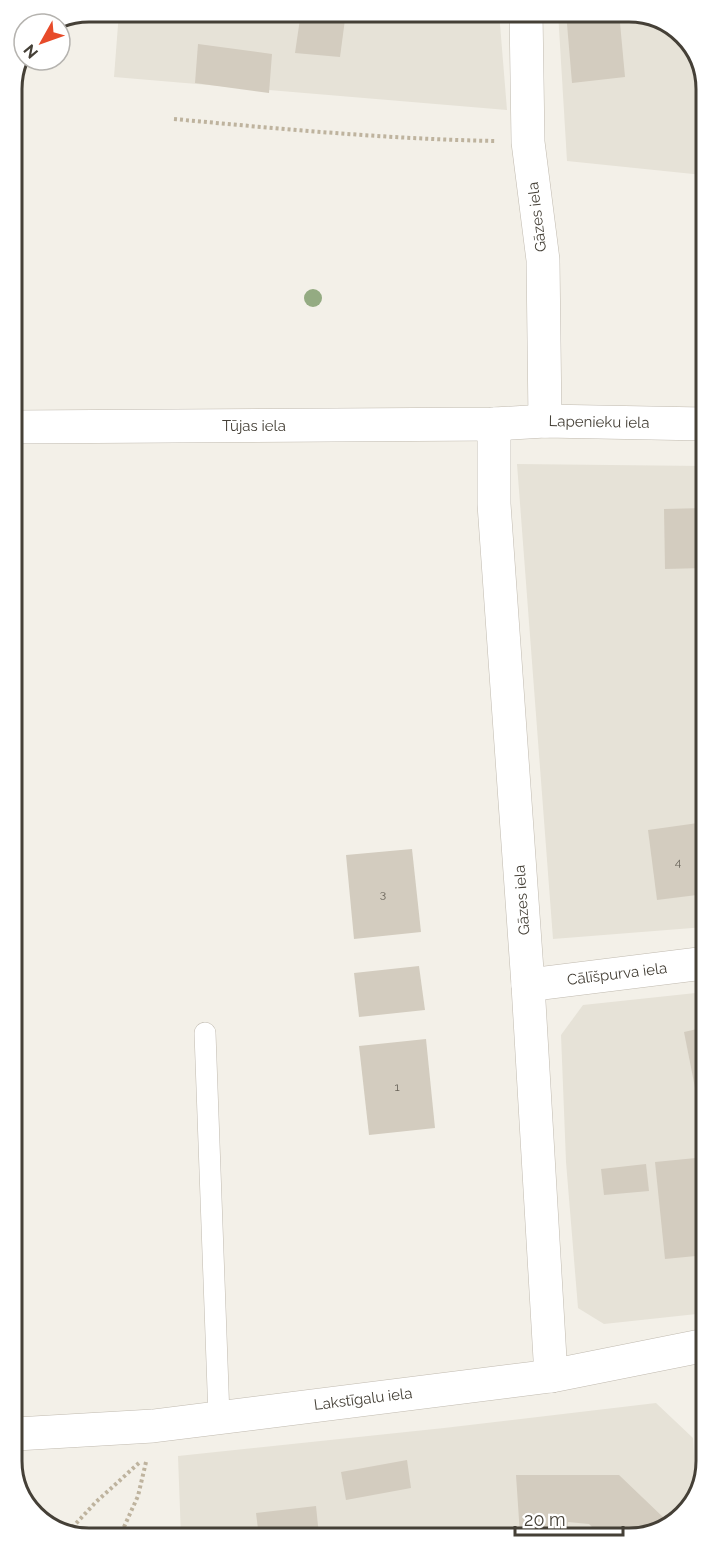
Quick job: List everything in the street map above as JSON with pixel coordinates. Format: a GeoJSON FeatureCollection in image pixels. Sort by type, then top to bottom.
{"type":"FeatureCollection","features":[{"type":"Feature","properties":{"kind":"street","name":"Gāzes iela"},"geometry":{"type":"LineString","coordinates":[[526,23],[528,141],[543,260],[545,422]]}},
{"type":"Feature","properties":{"kind":"street","name":"Lapenieku iela"},"geometry":{"type":"LineString","coordinates":[[494,424],[696,423]]}},
{"type":"Feature","properties":{"kind":"street","name":"Gāzes iela"},"geometry":{"type":"LineString","coordinates":[[494,424],[494,504],[528,985],[551,1376]]}},
{"type":"Feature","properties":{"kind":"street","name":"Tūjas iela"},"geometry":{"type":"LineString","coordinates":[[23,427],[494,424]]}},
{"type":"Feature","properties":{"kind":"street","name":"Cālīšpurva iela"},"geometry":{"type":"LineString","coordinates":[[528,985],[696,964]]}},
{"type":"Feature","properties":{"kind":"street","name":"Lakstīgalu iela"},"geometry":{"type":"LineString","coordinates":[[22,1434],[153,1426],[551,1376],[696,1347]]}},
{"type":"Feature","properties":{"kind":"lane"},"geometry":{"type":"LineString","coordinates":[[205,1033],[219,1417]]}},
{"type":"Feature","properties":{"kind":"path"},"geometry":{"type":"LineString","coordinates":[[174,118],[271,128],[443,140],[528,141]]}},
{"type":"Feature","properties":{"kind":"path"},"geometry":{"type":"LineString","coordinates":[[74,1525],[96,1502],[147,1456],[138,1496],[124,1527]]}},
{"type":"Feature","properties":{"kind":"shaded area"},"geometry":{"type":"Polygon","coordinates":[[[118,22],[500,23],[507,110],[114,77],[118,22]]]}},
{"type":"Feature","properties":{"kind":"shaded area"},"geometry":{"type":"Polygon","coordinates":[[[559,23],[642,24],[663,32],[677,42],[690,60],[695,77],[696,174],[567,161],[559,23]]]}},
{"type":"Feature","properties":{"kind":"shaded area"},"geometry":{"type":"Polygon","coordinates":[[[517,464],[696,466],[696,928],[553,939],[517,464]]]}},
{"type":"Feature","properties":{"kind":"shaded area"},"geometry":{"type":"Polygon","coordinates":[[[696,993],[696,1314],[604,1324],[578,1308],[566,1162],[561,1035],[583,1005],[696,993]]]}},
{"type":"Feature","properties":{"kind":"shaded area"},"geometry":{"type":"Polygon","coordinates":[[[656,1403],[693,1438],[695,1473],[687,1494],[677,1508],[659,1521],[629,1528],[181,1527],[178,1456],[656,1403]]]}},
{"type":"Feature","properties":{"kind":"building"},"geometry":{"type":"Polygon","coordinates":[[[299,22],[345,22],[340,57],[295,53],[299,22]]]}},
{"type":"Feature","properties":{"kind":"building"},"geometry":{"type":"Polygon","coordinates":[[[567,23],[620,23],[625,77],[572,83],[567,23]]]}},
{"type":"Feature","properties":{"kind":"building"},"geometry":{"type":"Polygon","coordinates":[[[198,44],[272,54],[269,93],[195,83],[198,44]]]}},
{"type":"Feature","properties":{"kind":"building"},"geometry":{"type":"Polygon","coordinates":[[[696,508],[696,568],[665,569],[664,509],[696,508]]]}},
{"type":"Feature","properties":{"kind":"building"},"geometry":{"type":"Polygon","coordinates":[[[696,823],[696,895],[657,900],[648,830],[696,823]]]}},
{"type":"Feature","properties":{"kind":"building"},"geometry":{"type":"Polygon","coordinates":[[[412,849],[421,932],[354,939],[346,855],[412,849]]]}},
{"type":"Feature","properties":{"kind":"building"},"geometry":{"type":"Polygon","coordinates":[[[419,966],[425,1010],[359,1017],[354,973],[419,966]]]}},
{"type":"Feature","properties":{"kind":"building"},"geometry":{"type":"Polygon","coordinates":[[[696,1029],[696,1093],[684,1032],[696,1029]]]}},
{"type":"Feature","properties":{"kind":"building"},"geometry":{"type":"Polygon","coordinates":[[[426,1039],[435,1128],[369,1135],[359,1046],[426,1039]]]}},
{"type":"Feature","properties":{"kind":"building"},"geometry":{"type":"Polygon","coordinates":[[[696,1158],[696,1256],[665,1259],[655,1162],[696,1158]]]}},
{"type":"Feature","properties":{"kind":"building"},"geometry":{"type":"Polygon","coordinates":[[[646,1164],[649,1191],[604,1195],[601,1169],[646,1164]]]}},
{"type":"Feature","properties":{"kind":"building"},"geometry":{"type":"Polygon","coordinates":[[[407,1460],[411,1488],[346,1500],[341,1472],[407,1460]]]}},
{"type":"Feature","properties":{"kind":"building"},"geometry":{"type":"Polygon","coordinates":[[[516,1475],[619,1475],[664,1518],[651,1524],[629,1528],[593,1528],[589,1524],[568,1522],[567,1528],[520,1528],[516,1475]]]}},
{"type":"Feature","properties":{"kind":"building"},"geometry":{"type":"Polygon","coordinates":[[[316,1506],[318,1527],[258,1527],[256,1513],[316,1506]]]}}]}
